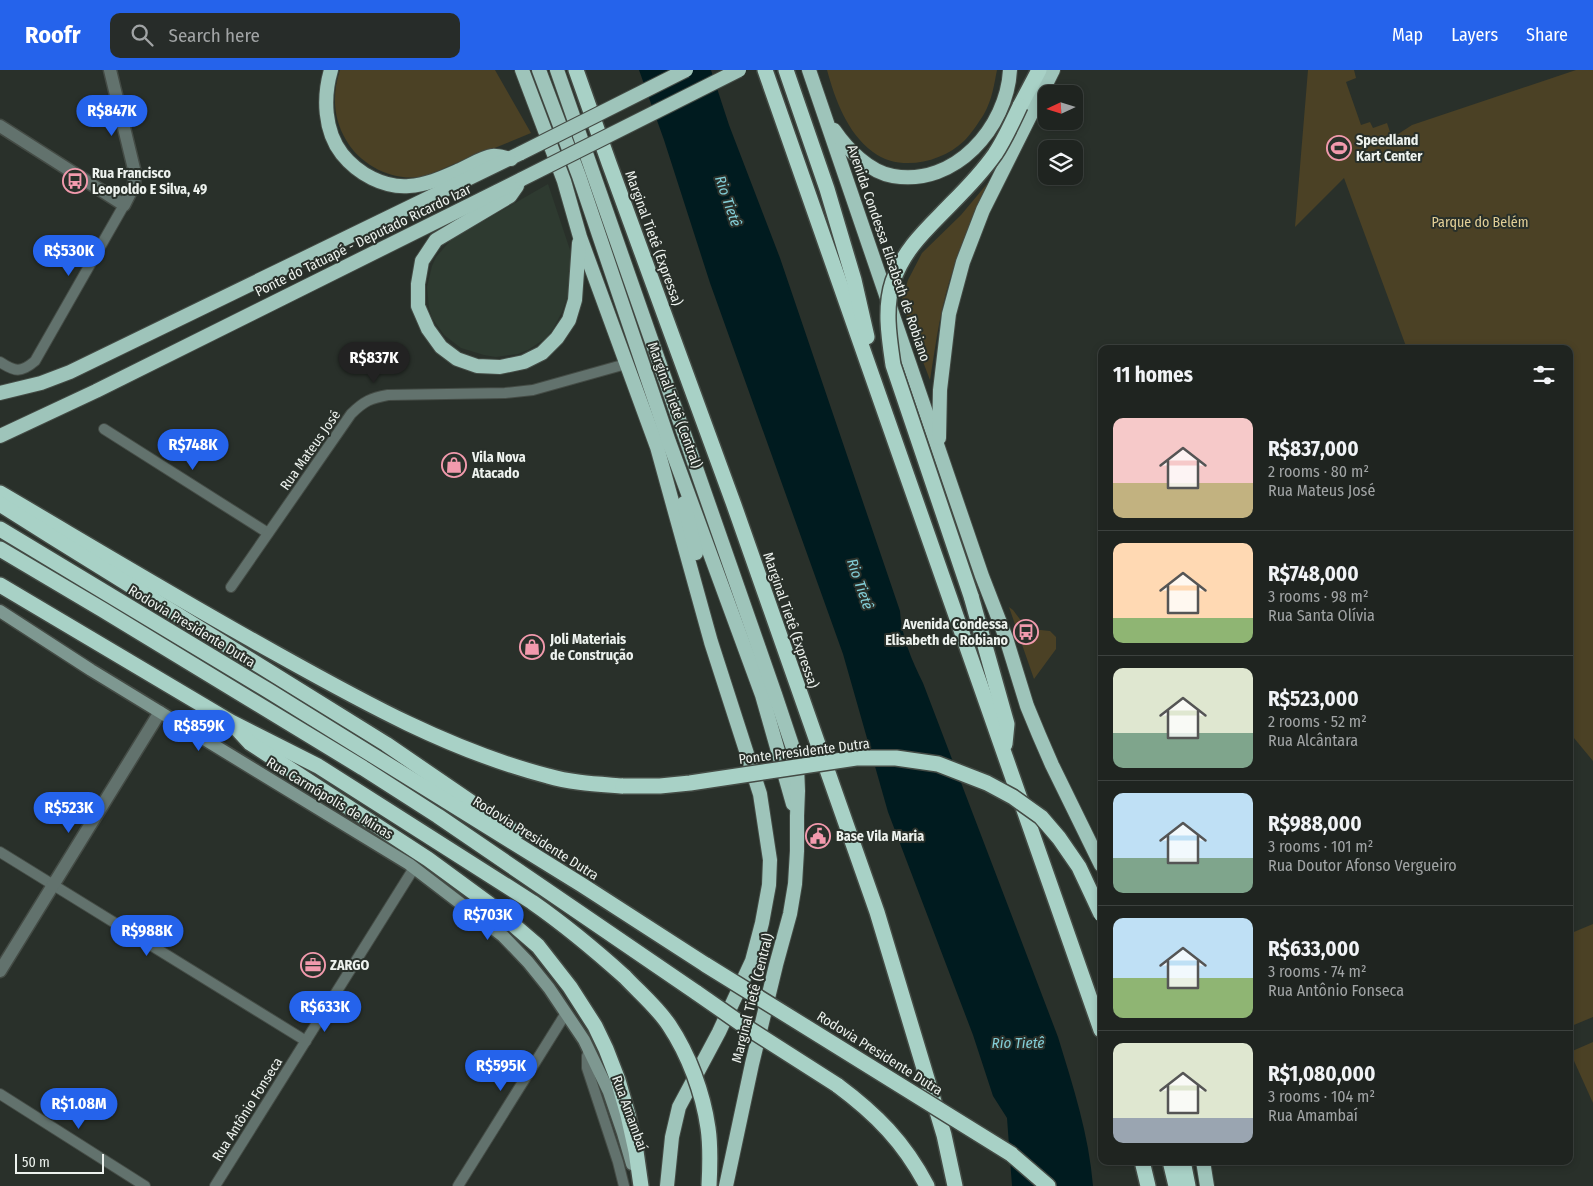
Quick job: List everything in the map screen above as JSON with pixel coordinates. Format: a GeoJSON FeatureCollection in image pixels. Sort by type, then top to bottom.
{"type":"FeatureCollection","features":[{"type":"Feature","properties":{"kind":"highway"},"geometry":{"type":"LineString","coordinates":[[331,70],[328,80],[326,106],[329,129],[336,146],[350,164],[365,175],[385,183],[409,187],[433,182],[492,156],[516,156]]}},
{"type":"Feature","properties":{"kind":"highway"},"geometry":{"type":"LineString","coordinates":[[522,70],[564,181],[580,237],[662,465],[711,642],[760,794],[770,860],[769,885],[752,961],[719,1032],[679,1107],[672,1137],[667,1186]]}},
{"type":"Feature","properties":{"kind":"highway","name":"Marginal Tietê (Central)"},"geometry":{"type":"LineString","coordinates":[[539,70],[579,176],[669,442],[762,695],[796,816]]}},
{"type":"Feature","properties":{"kind":"highway","name":"Marginal Tietê (Central)"},"geometry":{"type":"LineString","coordinates":[[557,70],[793,748],[797,765],[797,860],[790,914],[752,1064],[726,1186]]}},
{"type":"Feature","properties":{"kind":"highway","name":"Marginal Tietê (Expressa)"},"geometry":{"type":"LineString","coordinates":[[576,70],[734,505],[874,903],[942,1126],[955,1186]]}},
{"type":"Feature","properties":{"kind":"highway","name":"Ponte do Tatuapé - Deputado Ricardo Izar"},"geometry":{"type":"LineString","coordinates":[[0,393],[41,383],[70,372],[516,156],[686,70]]}},
{"type":"Feature","properties":{"kind":"highway","name":"Ponte do Tatuapé - Deputado Ricardo Izar"},"geometry":{"type":"LineString","coordinates":[[0,436],[522,179],[738,70]]}},
{"type":"Feature","properties":{"kind":"highway"},"geometry":{"type":"LineString","coordinates":[[765,70],[1098,1021]]}},
{"type":"Feature","properties":{"kind":"highway"},"geometry":{"type":"LineString","coordinates":[[786,70],[827,189],[854,280],[866,328],[874,378]]}},
{"type":"Feature","properties":{"kind":"highway","name":"Avenida Condessa Elisabeth de Robiano"},"geometry":{"type":"LineString","coordinates":[[809,70],[1036,728],[1098,858]]}},
{"type":"Feature","properties":{"kind":"highway"},"geometry":{"type":"LineString","coordinates":[[828,122],[845,145],[873,168],[892,176],[914,178],[931,175],[954,165],[972,151],[990,130],[1006,96],[1010,70]]}},
{"type":"Feature","properties":{"kind":"highway"},"geometry":{"type":"LineString","coordinates":[[1004,751],[1007,724],[970,596],[893,365],[888,335],[888,308],[893,283],[903,260],[924,231],[953,202],[994,155],[1007,135],[1037,70]]}},
{"type":"Feature","properties":{"kind":"highway"},"geometry":{"type":"LineString","coordinates":[[939,449],[940,390],[949,314],[963,262],[983,210],[1053,70]]}},
{"type":"Feature","properties":{"kind":"highway"},"geometry":{"type":"LineString","coordinates":[[522,179],[510,196],[436,240],[422,261],[418,284],[418,306],[428,329],[440,347],[457,359],[477,366],[500,367],[524,362],[542,353],[557,338],[568,320],[575,300],[580,237]]}},
{"type":"Feature","properties":{"kind":"highway"},"geometry":{"type":"LineString","coordinates":[[669,442],[732,690],[730,705]]}},
{"type":"Feature","properties":{"kind":"highway","name":"Rodovia Presidente Dutra"},"geometry":{"type":"LineString","coordinates":[[0,492],[187,604],[390,716],[497,760],[549,777],[623,786]]}},
{"type":"Feature","properties":{"kind":"highway"},"geometry":{"type":"LineString","coordinates":[[0,504],[386,744],[544,852],[582,885]]}},
{"type":"Feature","properties":{"kind":"highway","name":"Rodovia Presidente Dutra"},"geometry":{"type":"LineString","coordinates":[[0,529],[269,691],[1012,1154],[1048,1186]]}},
{"type":"Feature","properties":{"kind":"highway"},"geometry":{"type":"LineString","coordinates":[[0,549],[363,768],[438,816],[743,1025],[837,1086],[860,1102],[890,1131],[913,1162],[927,1186]]}},
{"type":"Feature","properties":{"kind":"highway"},"geometry":{"type":"LineString","coordinates":[[0,585],[231,722],[318,766],[532,902],[565,925],[601,955],[668,1024],[679,1043],[704,1105],[710,1153],[709,1186]]}},
{"type":"Feature","properties":{"kind":"highway"},"geometry":{"type":"LineString","coordinates":[[231,722],[250,743],[428,858],[488,903],[538,946],[575,995],[595,1026],[606,1049],[618,1080],[628,1115],[636,1151],[640,1186]]}},
{"type":"Feature","properties":{"kind":"highway","name":"Ponte Presidente Dutra"},"geometry":{"type":"LineString","coordinates":[[623,786],[660,786],[690,783],[856,758],[896,758],[938,764],[987,783],[1013,797],[1040,817],[1059,838],[1078,867],[1098,908]]}},
{"type":"Feature","properties":{"kind":"highway"},"geometry":{"type":"LineString","coordinates":[[1143,1165],[1148,1186]]}},
{"type":"Feature","properties":{"kind":"highway"},"geometry":{"type":"LineString","coordinates":[[1154,1165],[1159,1186]]}},
{"type":"Feature","properties":{"kind":"highway"},"geometry":{"type":"LineString","coordinates":[[1171,1165],[1176,1186]]}},
{"type":"Feature","properties":{"kind":"highway"},"geometry":{"type":"LineString","coordinates":[[1184,1165],[1188,1186]]}},
{"type":"Feature","properties":{"kind":"highway"},"geometry":{"type":"LineString","coordinates":[[1204,1165],[1207,1186]]}},
{"type":"Feature","properties":{"kind":"main road","name":"Rua Carmópolis de Minas"},"geometry":{"type":"LineString","coordinates":[[0,611],[160,712],[372,840],[414,868],[503,936],[528,962],[566,1013]]}},
{"type":"Feature","properties":{"kind":"main road","name":"Rua Amambaí"},"geometry":{"type":"LineString","coordinates":[[566,1013],[590,1051],[612,1100],[640,1186]]}},
{"type":"Feature","properties":{"kind":"street"},"geometry":{"type":"LineString","coordinates":[[0,362],[10,369],[19,371],[27,368],[35,361],[134,186],[135,173],[110,70]]}},
{"type":"Feature","properties":{"kind":"street"},"geometry":{"type":"LineString","coordinates":[[0,126],[124,205]]}},
{"type":"Feature","properties":{"kind":"street","name":"Rua Mateus José"},"geometry":{"type":"LineString","coordinates":[[231,587],[361,403],[373,397],[388,395],[505,393],[533,390],[626,364]]}},
{"type":"Feature","properties":{"kind":"street"},"geometry":{"type":"LineString","coordinates":[[104,429],[268,534]]}},
{"type":"Feature","properties":{"kind":"street"},"geometry":{"type":"LineString","coordinates":[[0,971],[160,712]]}},
{"type":"Feature","properties":{"kind":"street"},"geometry":{"type":"LineString","coordinates":[[0,852],[306,1041]]}},
{"type":"Feature","properties":{"kind":"street","name":"Rua Antônio Fonseca"},"geometry":{"type":"LineString","coordinates":[[216,1186],[414,868]]}},
{"type":"Feature","properties":{"kind":"street"},"geometry":{"type":"LineString","coordinates":[[458,1186],[566,1013]]}},
{"type":"Feature","properties":{"kind":"street","name":"Rua Amambaí"},"geometry":{"type":"LineString","coordinates":[[590,1051],[586,1056],[586,1068],[618,1162],[624,1186]]}},
{"type":"Feature","properties":{"kind":"street"},"geometry":{"type":"LineString","coordinates":[[0,1094],[145,1186]]}},
{"type":"Feature","properties":{"kind":"shaded area"},"geometry":{"type":"Polygon","coordinates":[[[548,184],[571,253],[572,273],[569,293],[553,329],[546,338],[518,354],[496,357],[461,348],[444,335],[432,318],[429,308],[427,287],[436,257],[450,241],[459,235],[548,184]]]}},
{"type":"Feature","properties":{"kind":"green space"},"geometry":{"type":"Polygon","coordinates":[[[340,70],[495,70],[531,133],[425,176],[414,178],[391,175],[360,158],[342,132],[338,123],[335,106],[337,79],[340,70]]]}},
{"type":"Feature","properties":{"kind":"green space"},"geometry":{"type":"Polygon","coordinates":[[[827,70],[997,70],[987,109],[964,141],[944,155],[920,162],[907,163],[883,158],[873,152],[856,135],[838,104],[827,70]]]}},
{"type":"Feature","properties":{"kind":"green space","name":"Parque do Belém"},"geometry":{"type":"Polygon","coordinates":[[[1308,70],[1354,70],[1356,78],[1346,82],[1361,125],[1370,122],[1373,128],[1387,123],[1392,138],[1412,125],[1576,70],[1593,70],[1593,761],[1573,737],[1573,345],[1406,345],[1344,178],[1295,227],[1308,70]]]}},
{"type":"Feature","properties":{"kind":"green space"},"geometry":{"type":"Polygon","coordinates":[[[992,178],[976,211],[949,281],[939,323],[930,380],[909,325],[902,299],[908,280],[922,253],[961,215],[992,178]]]}},
{"type":"Feature","properties":{"kind":"green space"},"geometry":{"type":"Polygon","coordinates":[[[1009,607],[1025,626],[1031,629],[1050,631],[1056,637],[1056,649],[1034,679],[1009,607]]]}},
{"type":"Feature","properties":{"kind":"green space"},"geometry":{"type":"Polygon","coordinates":[[[1593,924],[1593,1017],[1573,1025],[1573,932],[1593,924]]]}},
{"type":"Feature","properties":{"kind":"green space"},"geometry":{"type":"Polygon","coordinates":[[[1593,1042],[1593,1103],[1573,1059],[1573,1051],[1593,1042]]]}},
{"type":"Feature","properties":{"kind":"water","name":"Rio Tietê"},"geometry":{"type":"Polygon","coordinates":[[[639,70],[711,70],[729,125],[780,258],[900,611],[902,629],[908,648],[1058,1037],[1084,1129],[1093,1186],[1012,1186],[1007,1118],[993,1096],[973,1035],[888,812],[843,654],[710,283],[664,140],[639,70]]]}},
{"type":"Feature","properties":{"kind":"place","name":"Speedland Kart Center"},"geometry":{"type":"Point","coordinates":[1339,148]}},
{"type":"Feature","properties":{"kind":"place","name":"Rua Francisco Leopoldo E Silva, 49"},"geometry":{"type":"Point","coordinates":[75,181]}},
{"type":"Feature","properties":{"kind":"place","name":"Vila Nova Atacado"},"geometry":{"type":"Point","coordinates":[454,465]}},
{"type":"Feature","properties":{"kind":"place","name":"Avenida Condessa Elisabeth de Robiano"},"geometry":{"type":"Point","coordinates":[1026,632]}},
{"type":"Feature","properties":{"kind":"place","name":"Joli Materiais de Construção"},"geometry":{"type":"Point","coordinates":[532,647]}},
{"type":"Feature","properties":{"kind":"place","name":"Base Vila Maria"},"geometry":{"type":"Point","coordinates":[818,836]}},
{"type":"Feature","properties":{"kind":"place","name":"ZARGO"},"geometry":{"type":"Point","coordinates":[313,965]}}]}
